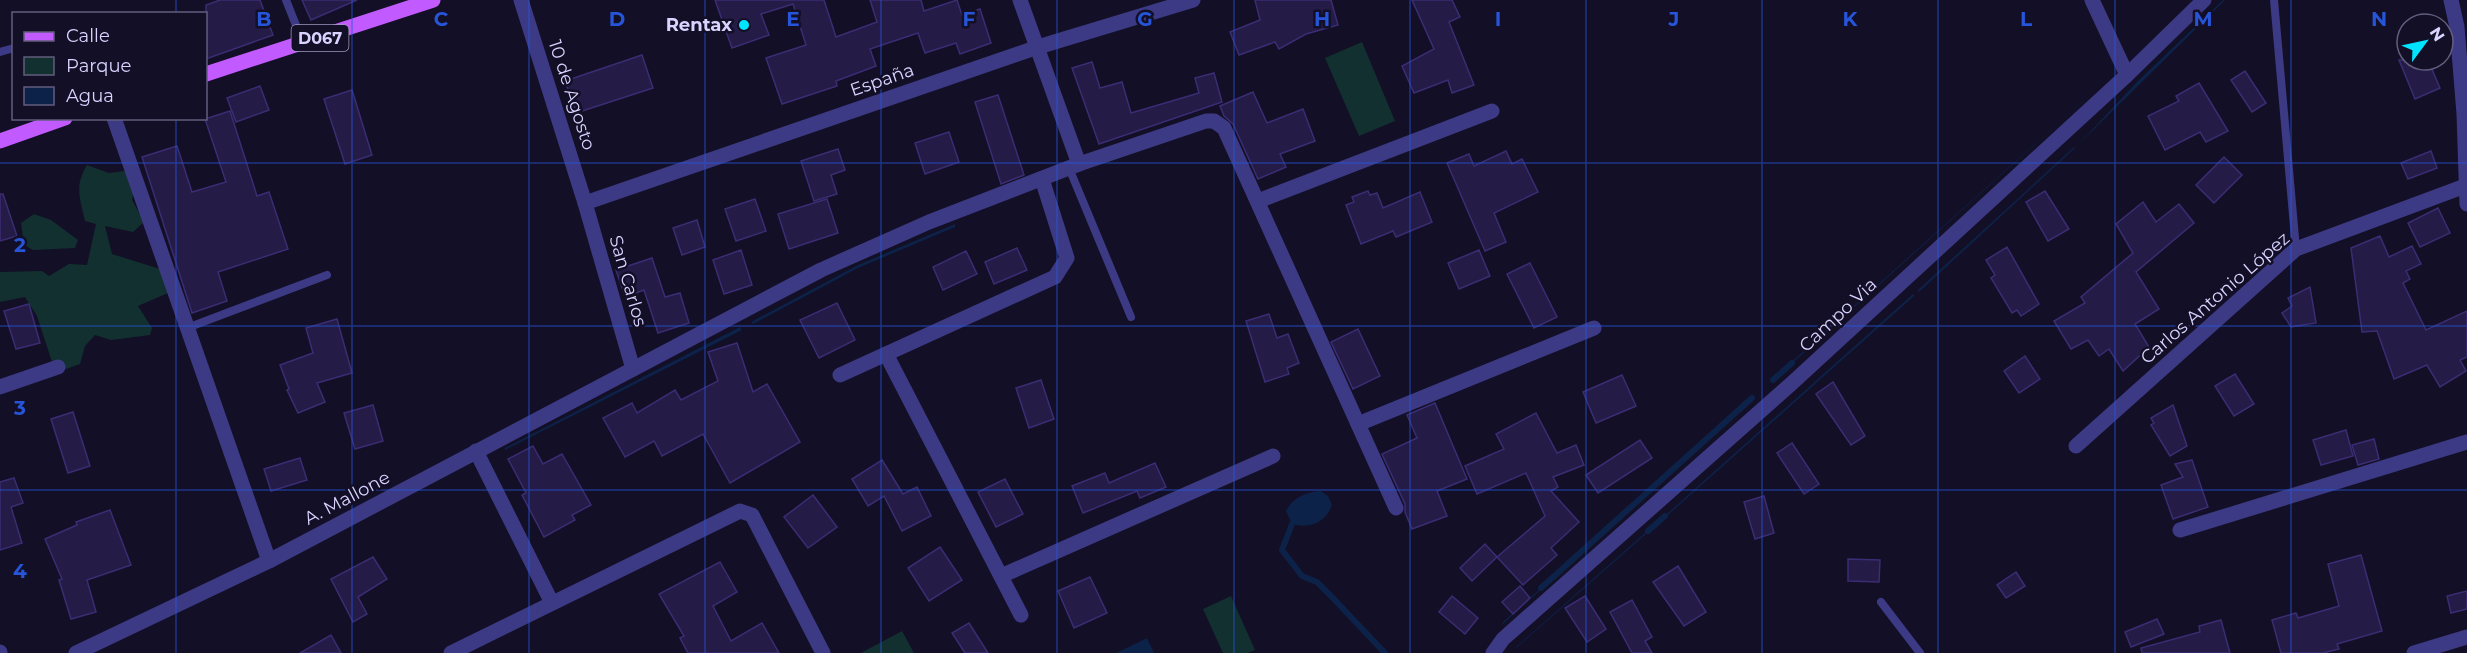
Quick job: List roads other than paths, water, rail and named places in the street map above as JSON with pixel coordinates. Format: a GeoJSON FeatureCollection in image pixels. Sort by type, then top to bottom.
{"type":"FeatureCollection","features":[{"type":"Feature","properties":{"kind":"main road","name":"D067"},"geometry":{"type":"LineString","coordinates":[[207,74],[433,0]]}},
{"type":"Feature","properties":{"kind":"main road"},"geometry":{"type":"LineString","coordinates":[[0,141],[59,120]]}},
{"type":"Feature","properties":{"kind":"street","name":"10 de Agosto"},"geometry":{"type":"LineString","coordinates":[[521,0],[585,203]]}},
{"type":"Feature","properties":{"kind":"street"},"geometry":{"type":"LineString","coordinates":[[1020,0],[1038,48],[1074,166]]}},
{"type":"Feature","properties":{"kind":"street","name":"España"},"geometry":{"type":"LineString","coordinates":[[585,203],[1038,48],[1193,0]]}},
{"type":"Feature","properties":{"kind":"street"},"geometry":{"type":"LineString","coordinates":[[2092,0],[2127,75]]}},
{"type":"Feature","properties":{"kind":"street","name":"Campo Via"},"geometry":{"type":"LineString","coordinates":[[1493,653],[1503,639],[1791,384],[2127,75],[2204,0]]}},
{"type":"Feature","properties":{"kind":"street"},"geometry":{"type":"LineString","coordinates":[[2451,0],[2457,27],[2464,114],[2467,204]]}},
{"type":"Feature","properties":{"kind":"street"},"geometry":{"type":"LineString","coordinates":[[1396,508],[1258,201],[1492,111]]}},
{"type":"Feature","properties":{"kind":"street"},"geometry":{"type":"LineString","coordinates":[[115,120],[269,561]]}},
{"type":"Feature","properties":{"kind":"street","name":"A. Mallone"},"geometry":{"type":"LineString","coordinates":[[75,653],[269,561],[821,270],[929,222],[1074,166],[1214,121],[1224,128],[1258,201]]}},
{"type":"Feature","properties":{"kind":"street"},"geometry":{"type":"LineString","coordinates":[[840,375],[1059,273],[1067,258],[1041,179]]}},
{"type":"Feature","properties":{"kind":"street","name":"Carlos Antonio López"},"geometry":{"type":"LineString","coordinates":[[2076,446],[2296,249],[2465,186]]}},
{"type":"Feature","properties":{"kind":"street","name":"San Carlos"},"geometry":{"type":"LineString","coordinates":[[585,203],[633,369]]}},
{"type":"Feature","properties":{"kind":"street"},"geometry":{"type":"LineString","coordinates":[[1358,424],[1594,328]]}},
{"type":"Feature","properties":{"kind":"street"},"geometry":{"type":"LineString","coordinates":[[886,354],[1021,615]]}},
{"type":"Feature","properties":{"kind":"street"},"geometry":{"type":"LineString","coordinates":[[0,387],[58,367]]}},
{"type":"Feature","properties":{"kind":"street"},"geometry":{"type":"LineString","coordinates":[[2180,530],[2467,442]]}},
{"type":"Feature","properties":{"kind":"street"},"geometry":{"type":"LineString","coordinates":[[476,451],[552,603]]}},
{"type":"Feature","properties":{"kind":"street"},"geometry":{"type":"LineString","coordinates":[[1001,576],[1273,456]]}},
{"type":"Feature","properties":{"kind":"street"},"geometry":{"type":"LineString","coordinates":[[451,653],[740,511],[746,511],[752,515],[823,653]]}},
{"type":"Feature","properties":{"kind":"street"},"geometry":{"type":"LineString","coordinates":[[2414,653],[2467,637]]}},
{"type":"Feature","properties":{"kind":"lane"},"geometry":{"type":"LineString","coordinates":[[286,0],[303,43]]}},
{"type":"Feature","properties":{"kind":"lane"},"geometry":{"type":"LineString","coordinates":[[2274,0],[2296,249]]}},
{"type":"Feature","properties":{"kind":"lane"},"geometry":{"type":"LineString","coordinates":[[1074,166],[1131,317]]}},
{"type":"Feature","properties":{"kind":"lane"},"geometry":{"type":"LineString","coordinates":[[187,328],[327,275]]}},
{"type":"Feature","properties":{"kind":"lane"},"geometry":{"type":"LineString","coordinates":[[1881,602],[1920,653]]}},
{"type":"Feature","properties":{"kind":"water"},"geometry":{"type":"Polygon","coordinates":[[[2225,0],[2076,147],[2137,82],[2225,0]]]}},
{"type":"Feature","properties":{"kind":"water"},"geometry":{"type":"Polygon","coordinates":[[[2113,74],[1788,367],[1787,366],[2113,74]]]}},
{"type":"Feature","properties":{"kind":"water"},"geometry":{"type":"Polygon","coordinates":[[[2075,148],[1919,292],[1918,290],[2075,148]]]}},
{"type":"Feature","properties":{"kind":"water"},"geometry":{"type":"Polygon","coordinates":[[[955,224],[955,227],[858,268],[753,324],[751,322],[858,265],[955,224]]]}},
{"type":"Feature","properties":{"kind":"water"},"geometry":{"type":"Polygon","coordinates":[[[1913,294],[1914,296],[1659,521],[1913,294]]]}},
{"type":"Feature","properties":{"kind":"water"},"geometry":{"type":"Polygon","coordinates":[[[740,327],[742,330],[505,450],[505,448],[740,327]]]}},
{"type":"Feature","properties":{"kind":"water"},"geometry":{"type":"Polygon","coordinates":[[[1777,375],[1503,624],[1502,623],[1777,375]]]}},
{"type":"Feature","properties":{"kind":"water"},"geometry":{"type":"Polygon","coordinates":[[[1321,491],[1328,496],[1332,505],[1326,516],[1311,525],[1292,524],[1286,511],[1292,502],[1305,494],[1321,491]]]}},
{"type":"Feature","properties":{"kind":"water"},"geometry":{"type":"Polygon","coordinates":[[[1655,526],[1516,648],[1516,647],[1655,526]]]}},
{"type":"Feature","properties":{"kind":"water"},"geometry":{"type":"Polygon","coordinates":[[[1147,638],[1154,653],[1116,653],[1147,638]]]}},
{"type":"Feature","properties":{"kind":"waterway"},"geometry":{"type":"LineString","coordinates":[[1773,380],[1792,363]]}},
{"type":"Feature","properties":{"kind":"waterway"},"geometry":{"type":"LineString","coordinates":[[1541,588],[1752,398]]}},
{"type":"Feature","properties":{"kind":"waterway"},"geometry":{"type":"LineString","coordinates":[[1648,531],[1665,516]]}},
{"type":"Feature","properties":{"kind":"waterway"},"geometry":{"type":"LineString","coordinates":[[1292,524],[1282,550],[1302,576],[1317,582],[1385,653]]}},
{"type":"Feature","properties":{"kind":"place","name":"Rentax"},"geometry":{"type":"Point","coordinates":[744,25]}}]}
